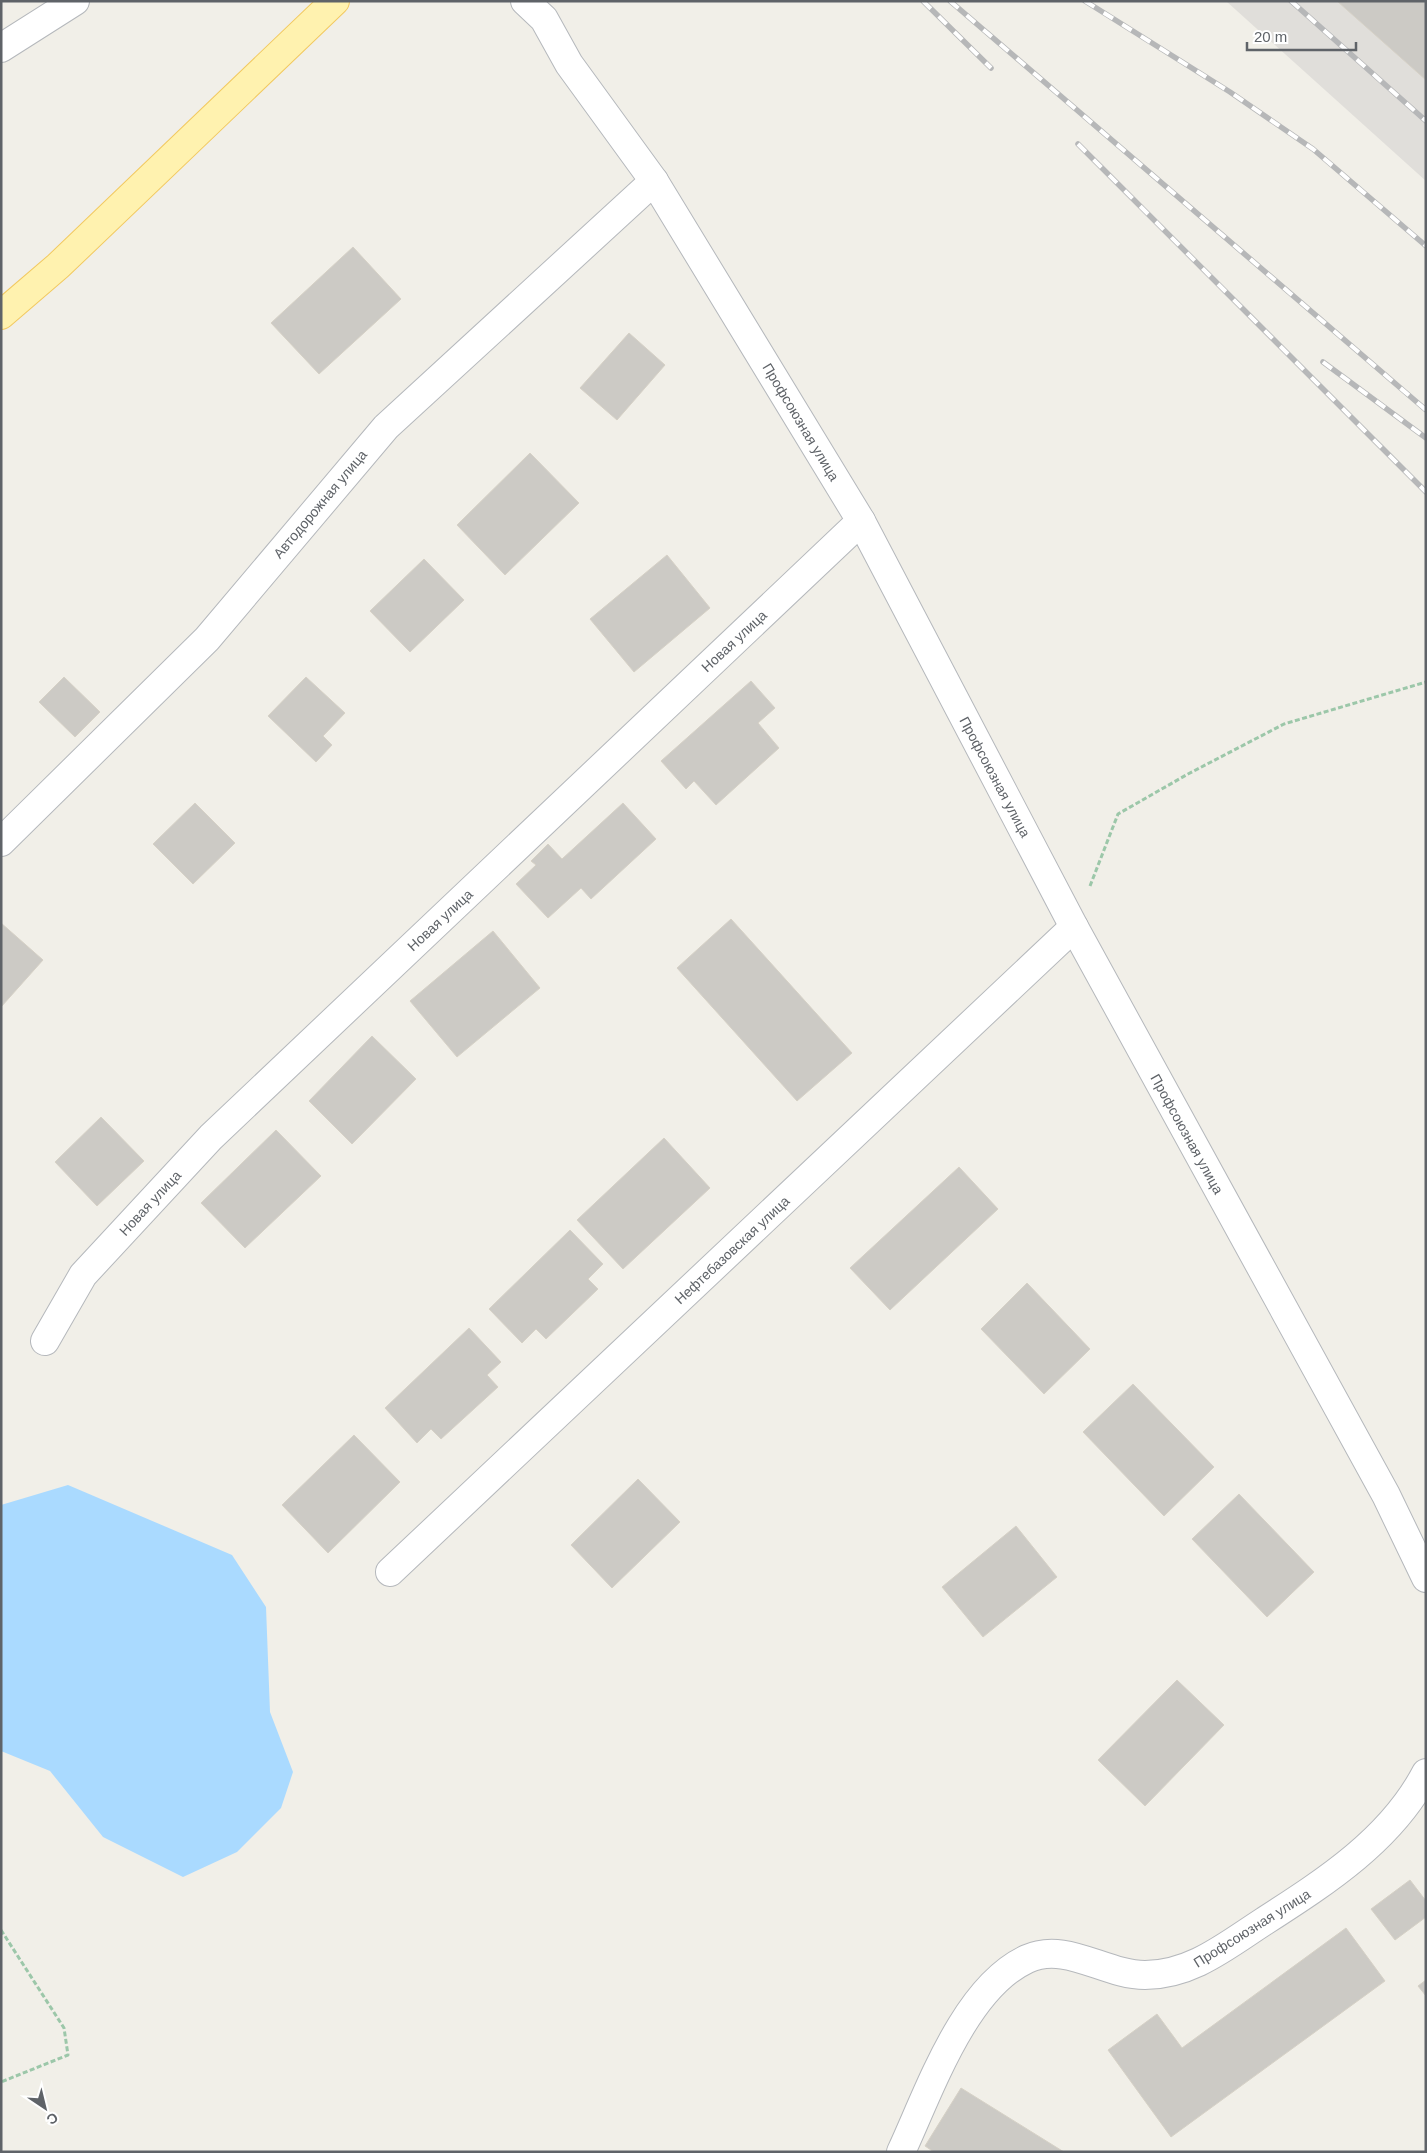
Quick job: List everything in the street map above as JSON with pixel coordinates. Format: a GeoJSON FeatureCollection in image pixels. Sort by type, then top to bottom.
{"type":"FeatureCollection","features":[{"type":"Feature","properties":{"kind":"main road"},"geometry":{"type":"LineString","coordinates":[[1,315],[58,266],[335,1]]}},
{"type":"Feature","properties":{"kind":"street"},"geometry":{"type":"LineString","coordinates":[[1,48],[74,1]]}},
{"type":"Feature","properties":{"kind":"street","name":"Профсоюзная улица"},"geometry":{"type":"LineString","coordinates":[[525,1],[544,19],[570,64],[654,181],[861,521],[1074,927],[1381,1487],[1426,1578]]}},
{"type":"Feature","properties":{"kind":"street","name":"Автодорожная улица"},"geometry":{"type":"LineString","coordinates":[[1,842],[207,639],[386,427],[654,181]]}},
{"type":"Feature","properties":{"kind":"street","name":"Новая улица"},"geometry":{"type":"LineString","coordinates":[[45,1341],[84,1275],[211,1137],[861,521]]}},
{"type":"Feature","properties":{"kind":"street","name":"Нефтебазовская улица"},"geometry":{"type":"LineString","coordinates":[[390,1572],[1074,927]]}},
{"type":"Feature","properties":{"kind":"street","name":"Профсоюзная улица"},"geometry":{"type":"LineString","coordinates":[[901,2152],[956,2032],[990,1987],[1010,1970],[1026,1959],[1045,1953],[1070,1955],[1099,1966],[1140,1975],[1163,1974],[1188,1968],[1275,1915],[1354,1859],[1408,1802],[1426,1773]]}},
{"type":"Feature","properties":{"kind":"path"},"geometry":{"type":"LineString","coordinates":[[1074,927],[1118,814],[1188,774],[1284,724],[1426,682]]}},
{"type":"Feature","properties":{"kind":"path"},"geometry":{"type":"LineString","coordinates":[[1,1930],[64,2028],[68,2055],[1,2082]]}},
{"type":"Feature","properties":{"kind":"shaded area"},"geometry":{"type":"Polygon","coordinates":[[[1226,1],[1426,1],[1426,181],[1226,1]]]}},
{"type":"Feature","properties":{"kind":"water"},"geometry":{"type":"Polygon","coordinates":[[[68,1485],[232,1555],[266,1607],[270,1712],[293,1772],[281,1808],[237,1852],[183,1877],[103,1837],[50,1771],[1,1751],[1,1505],[68,1485]]]}},
{"type":"Feature","properties":{"kind":"building"},"geometry":{"type":"Polygon","coordinates":[[[1337,1],[1426,1],[1426,80],[1337,1]]]}},
{"type":"Feature","properties":{"kind":"building"},"geometry":{"type":"Polygon","coordinates":[[[353,247],[401,299],[319,374],[271,323],[353,247]]]}},
{"type":"Feature","properties":{"kind":"building"},"geometry":{"type":"Polygon","coordinates":[[[629,333],[665,365],[617,420],[580,388],[629,333]]]}},
{"type":"Feature","properties":{"kind":"building"},"geometry":{"type":"Polygon","coordinates":[[[530,453],[579,503],[505,575],[457,525],[530,453]]]}},
{"type":"Feature","properties":{"kind":"building"},"geometry":{"type":"Polygon","coordinates":[[[667,555],[710,608],[634,672],[590,619],[667,555]]]}},
{"type":"Feature","properties":{"kind":"building"},"geometry":{"type":"Polygon","coordinates":[[[424,559],[464,600],[410,652],[370,611],[424,559]]]}},
{"type":"Feature","properties":{"kind":"building"},"geometry":{"type":"Polygon","coordinates":[[[64,677],[100,712],[75,737],[39,702],[64,677]]]}},
{"type":"Feature","properties":{"kind":"building"},"geometry":{"type":"Polygon","coordinates":[[[306,677],[345,713],[323,736],[332,745],[316,762],[268,716],[306,677]]]}},
{"type":"Feature","properties":{"kind":"building"},"geometry":{"type":"Polygon","coordinates":[[[751,681],[775,708],[758,723],[779,748],[716,805],[694,781],[686,789],[661,761],[751,681]]]}},
{"type":"Feature","properties":{"kind":"building"},"geometry":{"type":"Polygon","coordinates":[[[195,803],[235,843],[193,884],[153,844],[195,803]]]}},
{"type":"Feature","properties":{"kind":"building"},"geometry":{"type":"Polygon","coordinates":[[[623,803],[656,839],[591,899],[581,888],[548,918],[516,884],[536,865],[531,861],[548,844],[562,859],[623,803]]]}},
{"type":"Feature","properties":{"kind":"building"},"geometry":{"type":"Polygon","coordinates":[[[731,919],[852,1053],[797,1101],[677,968],[731,919]]]}},
{"type":"Feature","properties":{"kind":"building"},"geometry":{"type":"Polygon","coordinates":[[[1,923],[43,960],[1,1007],[1,923]]]}},
{"type":"Feature","properties":{"kind":"building"},"geometry":{"type":"Polygon","coordinates":[[[493,931],[540,988],[457,1057],[410,1001],[493,931]]]}},
{"type":"Feature","properties":{"kind":"building"},"geometry":{"type":"Polygon","coordinates":[[[372,1036],[416,1079],[352,1144],[309,1101],[372,1036]]]}},
{"type":"Feature","properties":{"kind":"building"},"geometry":{"type":"Polygon","coordinates":[[[101,1117],[144,1161],[97,1206],[55,1162],[101,1117]]]}},
{"type":"Feature","properties":{"kind":"building"},"geometry":{"type":"Polygon","coordinates":[[[276,1130],[321,1176],[245,1248],[201,1203],[276,1130]]]}},
{"type":"Feature","properties":{"kind":"building"},"geometry":{"type":"Polygon","coordinates":[[[664,1138],[710,1188],[623,1269],[577,1220],[664,1138]]]}},
{"type":"Feature","properties":{"kind":"building"},"geometry":{"type":"Polygon","coordinates":[[[959,1167],[998,1209],[890,1310],[850,1268],[959,1167]]]}},
{"type":"Feature","properties":{"kind":"building"},"geometry":{"type":"Polygon","coordinates":[[[570,1230],[603,1264],[588,1279],[598,1289],[546,1339],[536,1329],[522,1343],[489,1309],[570,1230]]]}},
{"type":"Feature","properties":{"kind":"building"},"geometry":{"type":"Polygon","coordinates":[[[1027,1283],[1090,1349],[1044,1394],[981,1329],[1027,1283]]]}},
{"type":"Feature","properties":{"kind":"building"},"geometry":{"type":"Polygon","coordinates":[[[469,1328],[501,1362],[487,1375],[498,1387],[441,1439],[431,1429],[417,1443],[385,1408],[469,1328]]]}},
{"type":"Feature","properties":{"kind":"building"},"geometry":{"type":"Polygon","coordinates":[[[1133,1384],[1214,1467],[1164,1516],[1083,1432],[1133,1384]]]}},
{"type":"Feature","properties":{"kind":"building"},"geometry":{"type":"Polygon","coordinates":[[[354,1435],[400,1482],[328,1553],[282,1505],[354,1435]]]}},
{"type":"Feature","properties":{"kind":"building"},"geometry":{"type":"Polygon","coordinates":[[[638,1479],[680,1522],[612,1588],[571,1545],[638,1479]]]}},
{"type":"Feature","properties":{"kind":"building"},"geometry":{"type":"Polygon","coordinates":[[[1239,1494],[1314,1572],[1267,1617],[1192,1539],[1239,1494]]]}},
{"type":"Feature","properties":{"kind":"building"},"geometry":{"type":"Polygon","coordinates":[[[1016,1526],[1057,1577],[983,1637],[942,1587],[1016,1526]]]}},
{"type":"Feature","properties":{"kind":"building"},"geometry":{"type":"Polygon","coordinates":[[[1177,1680],[1224,1725],[1145,1806],[1098,1760],[1177,1680]]]}},
{"type":"Feature","properties":{"kind":"building"},"geometry":{"type":"Polygon","coordinates":[[[1410,1880],[1426,1901],[1426,1917],[1395,1940],[1371,1909],[1410,1880]]]}},
{"type":"Feature","properties":{"kind":"building"},"geometry":{"type":"Polygon","coordinates":[[[1346,1928],[1385,1981],[1171,2137],[1108,2050],[1157,2014],[1182,2048],[1346,1928]]]}},
{"type":"Feature","properties":{"kind":"building"},"geometry":{"type":"Polygon","coordinates":[[[1426,1980],[1426,1996],[1418,1986],[1426,1980]]]}},
{"type":"Feature","properties":{"kind":"building"},"geometry":{"type":"Polygon","coordinates":[[[961,2088],[1064,2152],[934,2152],[925,2146],[961,2088]]]}},
{"type":"Feature","properties":{"kind":"railway"},"geometry":{"type":"LineString","coordinates":[[923,1],[991,68]]}},
{"type":"Feature","properties":{"kind":"railway"},"geometry":{"type":"LineString","coordinates":[[950,1],[1426,410]]}},
{"type":"Feature","properties":{"kind":"railway"},"geometry":{"type":"LineString","coordinates":[[1085,1],[1230,92],[1313,149],[1426,246]]}},
{"type":"Feature","properties":{"kind":"railway"},"geometry":{"type":"LineString","coordinates":[[1291,1],[1426,121]]}},
{"type":"Feature","properties":{"kind":"railway"},"geometry":{"type":"LineString","coordinates":[[1078,144],[1426,492]]}},
{"type":"Feature","properties":{"kind":"railway"},"geometry":{"type":"LineString","coordinates":[[1323,362],[1426,438]]}}]}
